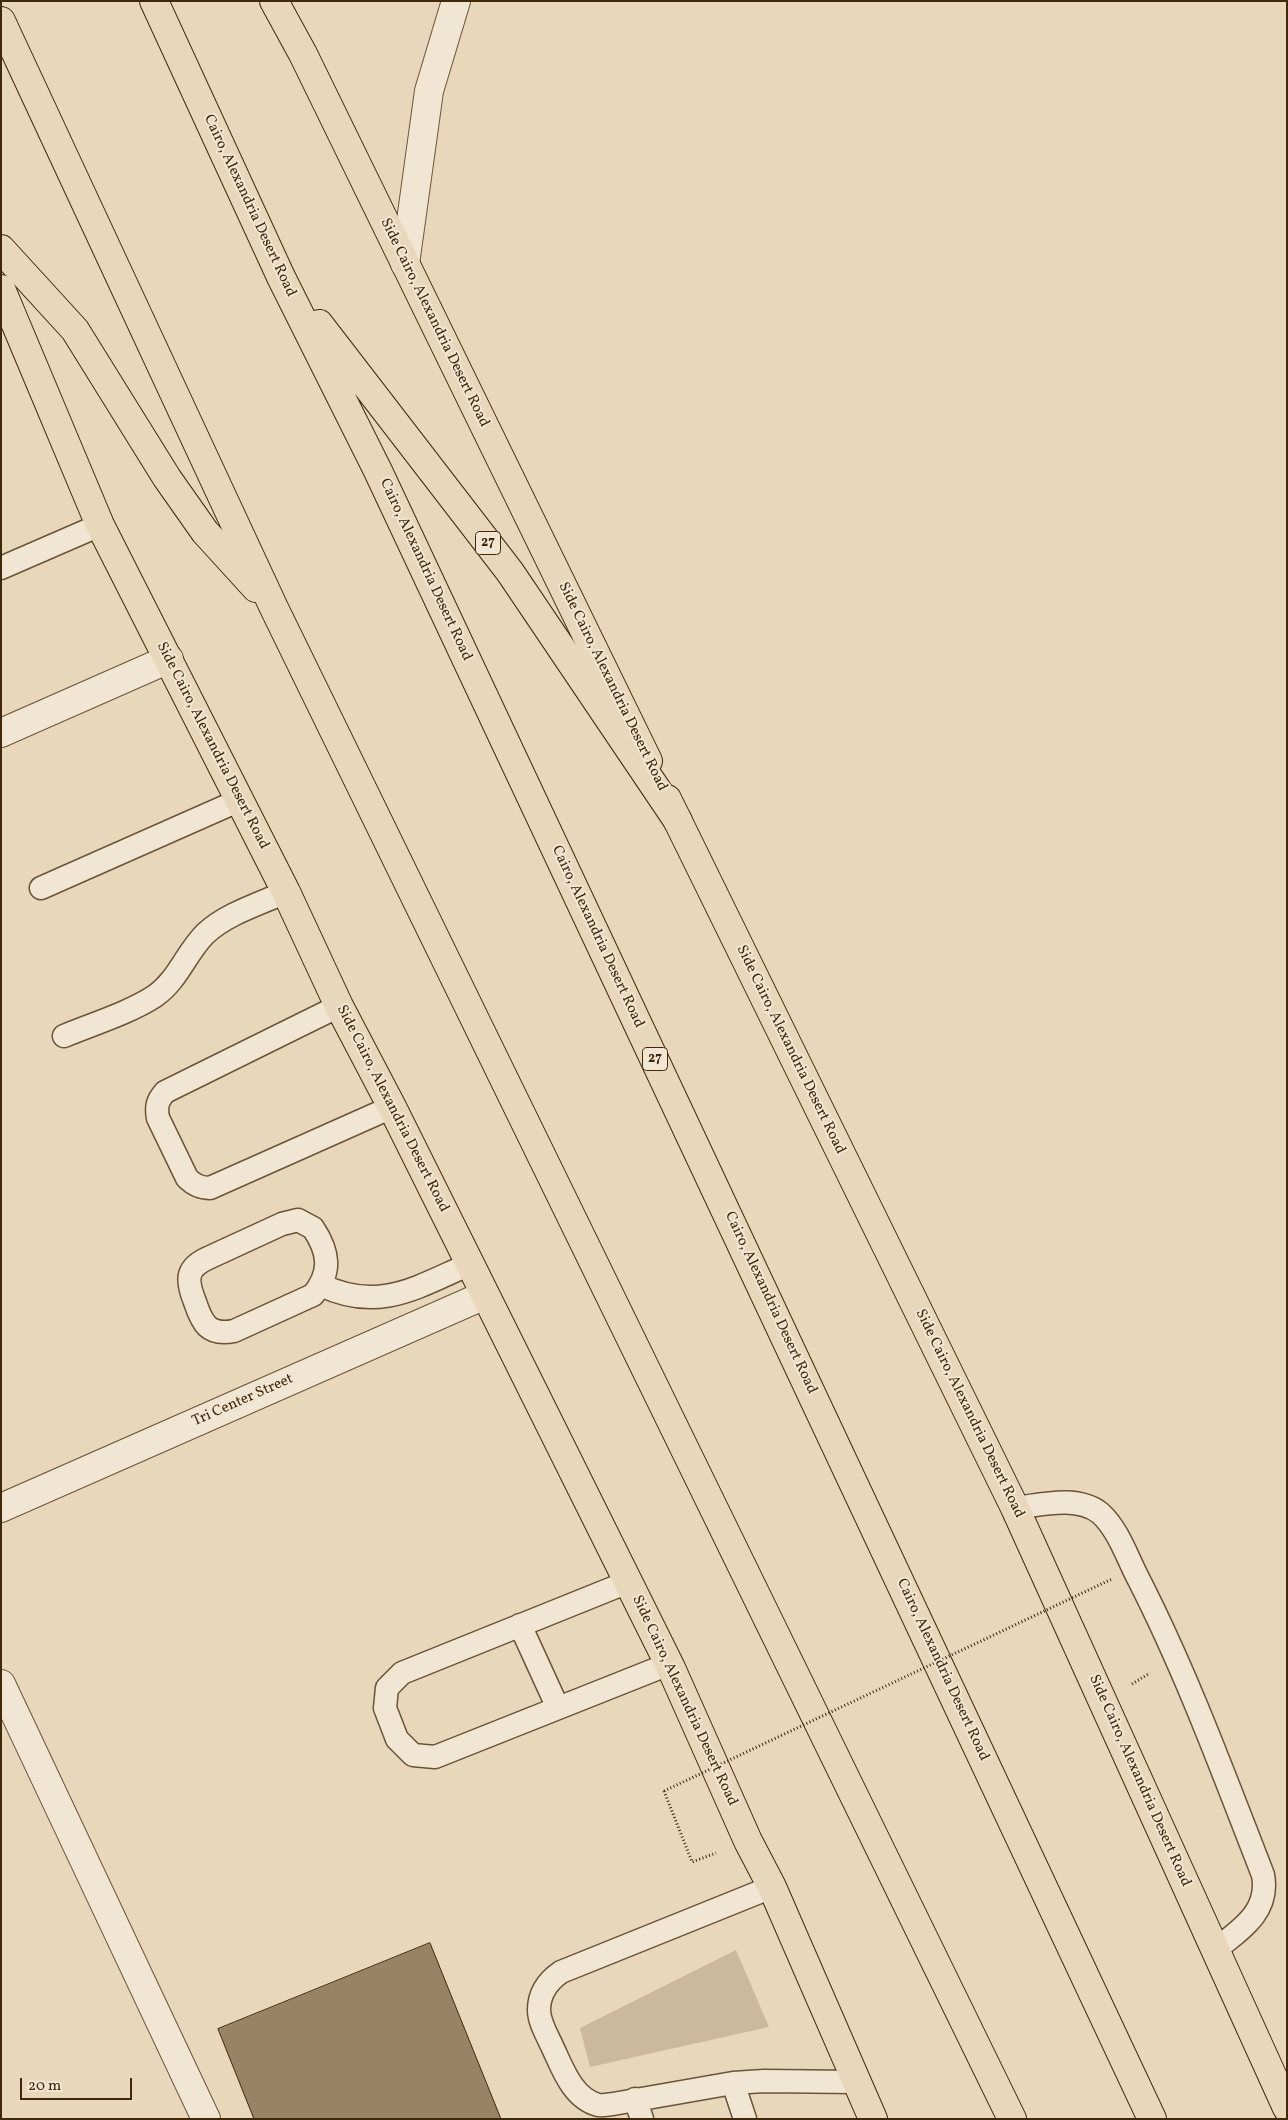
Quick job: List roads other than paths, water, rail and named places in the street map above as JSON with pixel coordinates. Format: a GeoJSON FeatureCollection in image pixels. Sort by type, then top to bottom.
{"type":"FeatureCollection","features":[{"type":"Feature","properties":{"kind":"main road","name":"Cairo, Alexandria Desert Road"},"geometry":{"type":"LineString","coordinates":[[154,1],[281,277],[378,470],[1152,2119]]}},
{"type":"Feature","properties":{"kind":"main road","name":"Side Cairo, Alexandria Desert Road"},"geometry":{"type":"LineString","coordinates":[[274,1],[303,54],[1015,1508],[1287,2108]]}},
{"type":"Feature","properties":{"kind":"main road"},"geometry":{"type":"LineString","coordinates":[[1,21],[274,608],[1012,2119]]}},
{"type":"Feature","properties":{"kind":"main road"},"geometry":{"type":"LineString","coordinates":[[1,249],[75,330],[167,478],[205,532],[274,608]]}},
{"type":"Feature","properties":{"kind":"main road","name":"27"},"geometry":{"type":"LineString","coordinates":[[281,277],[510,572],[678,822]]}},
{"type":"Feature","properties":{"kind":"main road","name":"Side Cairo, Alexandria Desert Road"},"geometry":{"type":"LineString","coordinates":[[1,289],[100,525],[286,892],[339,1006],[392,1107],[669,1664],[748,1841],[772,1887],[873,2119]]}},
{"type":"Feature","properties":{"kind":"street"},"geometry":{"type":"LineString","coordinates":[[405,264],[429,91],[456,1]]}},
{"type":"Feature","properties":{"kind":"street"},"geometry":{"type":"LineString","coordinates":[[1,732],[169,659]]}},
{"type":"Feature","properties":{"kind":"street","name":"Tri Center Street"},"geometry":{"type":"LineString","coordinates":[[1,1508],[486,1295]]}},
{"type":"Feature","properties":{"kind":"street"},"geometry":{"type":"LineString","coordinates":[[1,1684],[206,2119]]}},
{"type":"Feature","properties":{"kind":"lane"},"geometry":{"type":"LineString","coordinates":[[1,568],[100,525]]}},
{"type":"Feature","properties":{"kind":"lane"},"geometry":{"type":"LineString","coordinates":[[41,888],[240,800]]}},
{"type":"Feature","properties":{"kind":"lane"},"geometry":{"type":"LineString","coordinates":[[64,1036],[155,996],[180,970],[191,951],[206,934],[224,921],[286,892]]}},
{"type":"Feature","properties":{"kind":"lane"},"geometry":{"type":"LineString","coordinates":[[339,1006],[165,1092],[159,1099],[156,1109],[158,1118],[187,1178],[201,1188],[210,1188],[392,1107]]}},
{"type":"Feature","properties":{"kind":"lane"},"geometry":{"type":"LineString","coordinates":[[298,1220],[313,1228],[318,1235],[327,1260],[326,1273],[321,1286],[313,1295],[302,1301],[234,1331],[224,1333],[215,1331],[201,1320],[189,1287],[189,1277],[192,1269],[198,1263],[282,1224],[298,1220]]}},
{"type":"Feature","properties":{"kind":"lane"},"geometry":{"type":"LineString","coordinates":[[321,1286],[337,1293],[354,1297],[390,1296],[470,1264]]}},
{"type":"Feature","properties":{"kind":"lane"},"geometry":{"type":"LineString","coordinates":[[1015,1508],[1074,1503],[1087,1506],[1099,1513],[1115,1534],[1167,1637],[1263,1875],[1265,1886],[1260,1907],[1255,1916],[1215,1950]]}},
{"type":"Feature","properties":{"kind":"lane"},"geometry":{"type":"LineString","coordinates":[[628,1582],[402,1673],[387,1688],[385,1708],[397,1739],[413,1755],[435,1757],[669,1664]]}},
{"type":"Feature","properties":{"kind":"lane"},"geometry":{"type":"LineString","coordinates":[[520,1625],[558,1708]]}},
{"type":"Feature","properties":{"kind":"lane"},"geometry":{"type":"LineString","coordinates":[[772,1887],[566,1970],[552,1978],[545,1987],[539,2010],[540,2021],[566,2076],[574,2088],[585,2098],[599,2105],[639,2109],[733,2084],[796,2080],[857,2082]]}},
{"type":"Feature","properties":{"kind":"lane"},"geometry":{"type":"LineString","coordinates":[[733,2084],[745,2119]]}}]}
